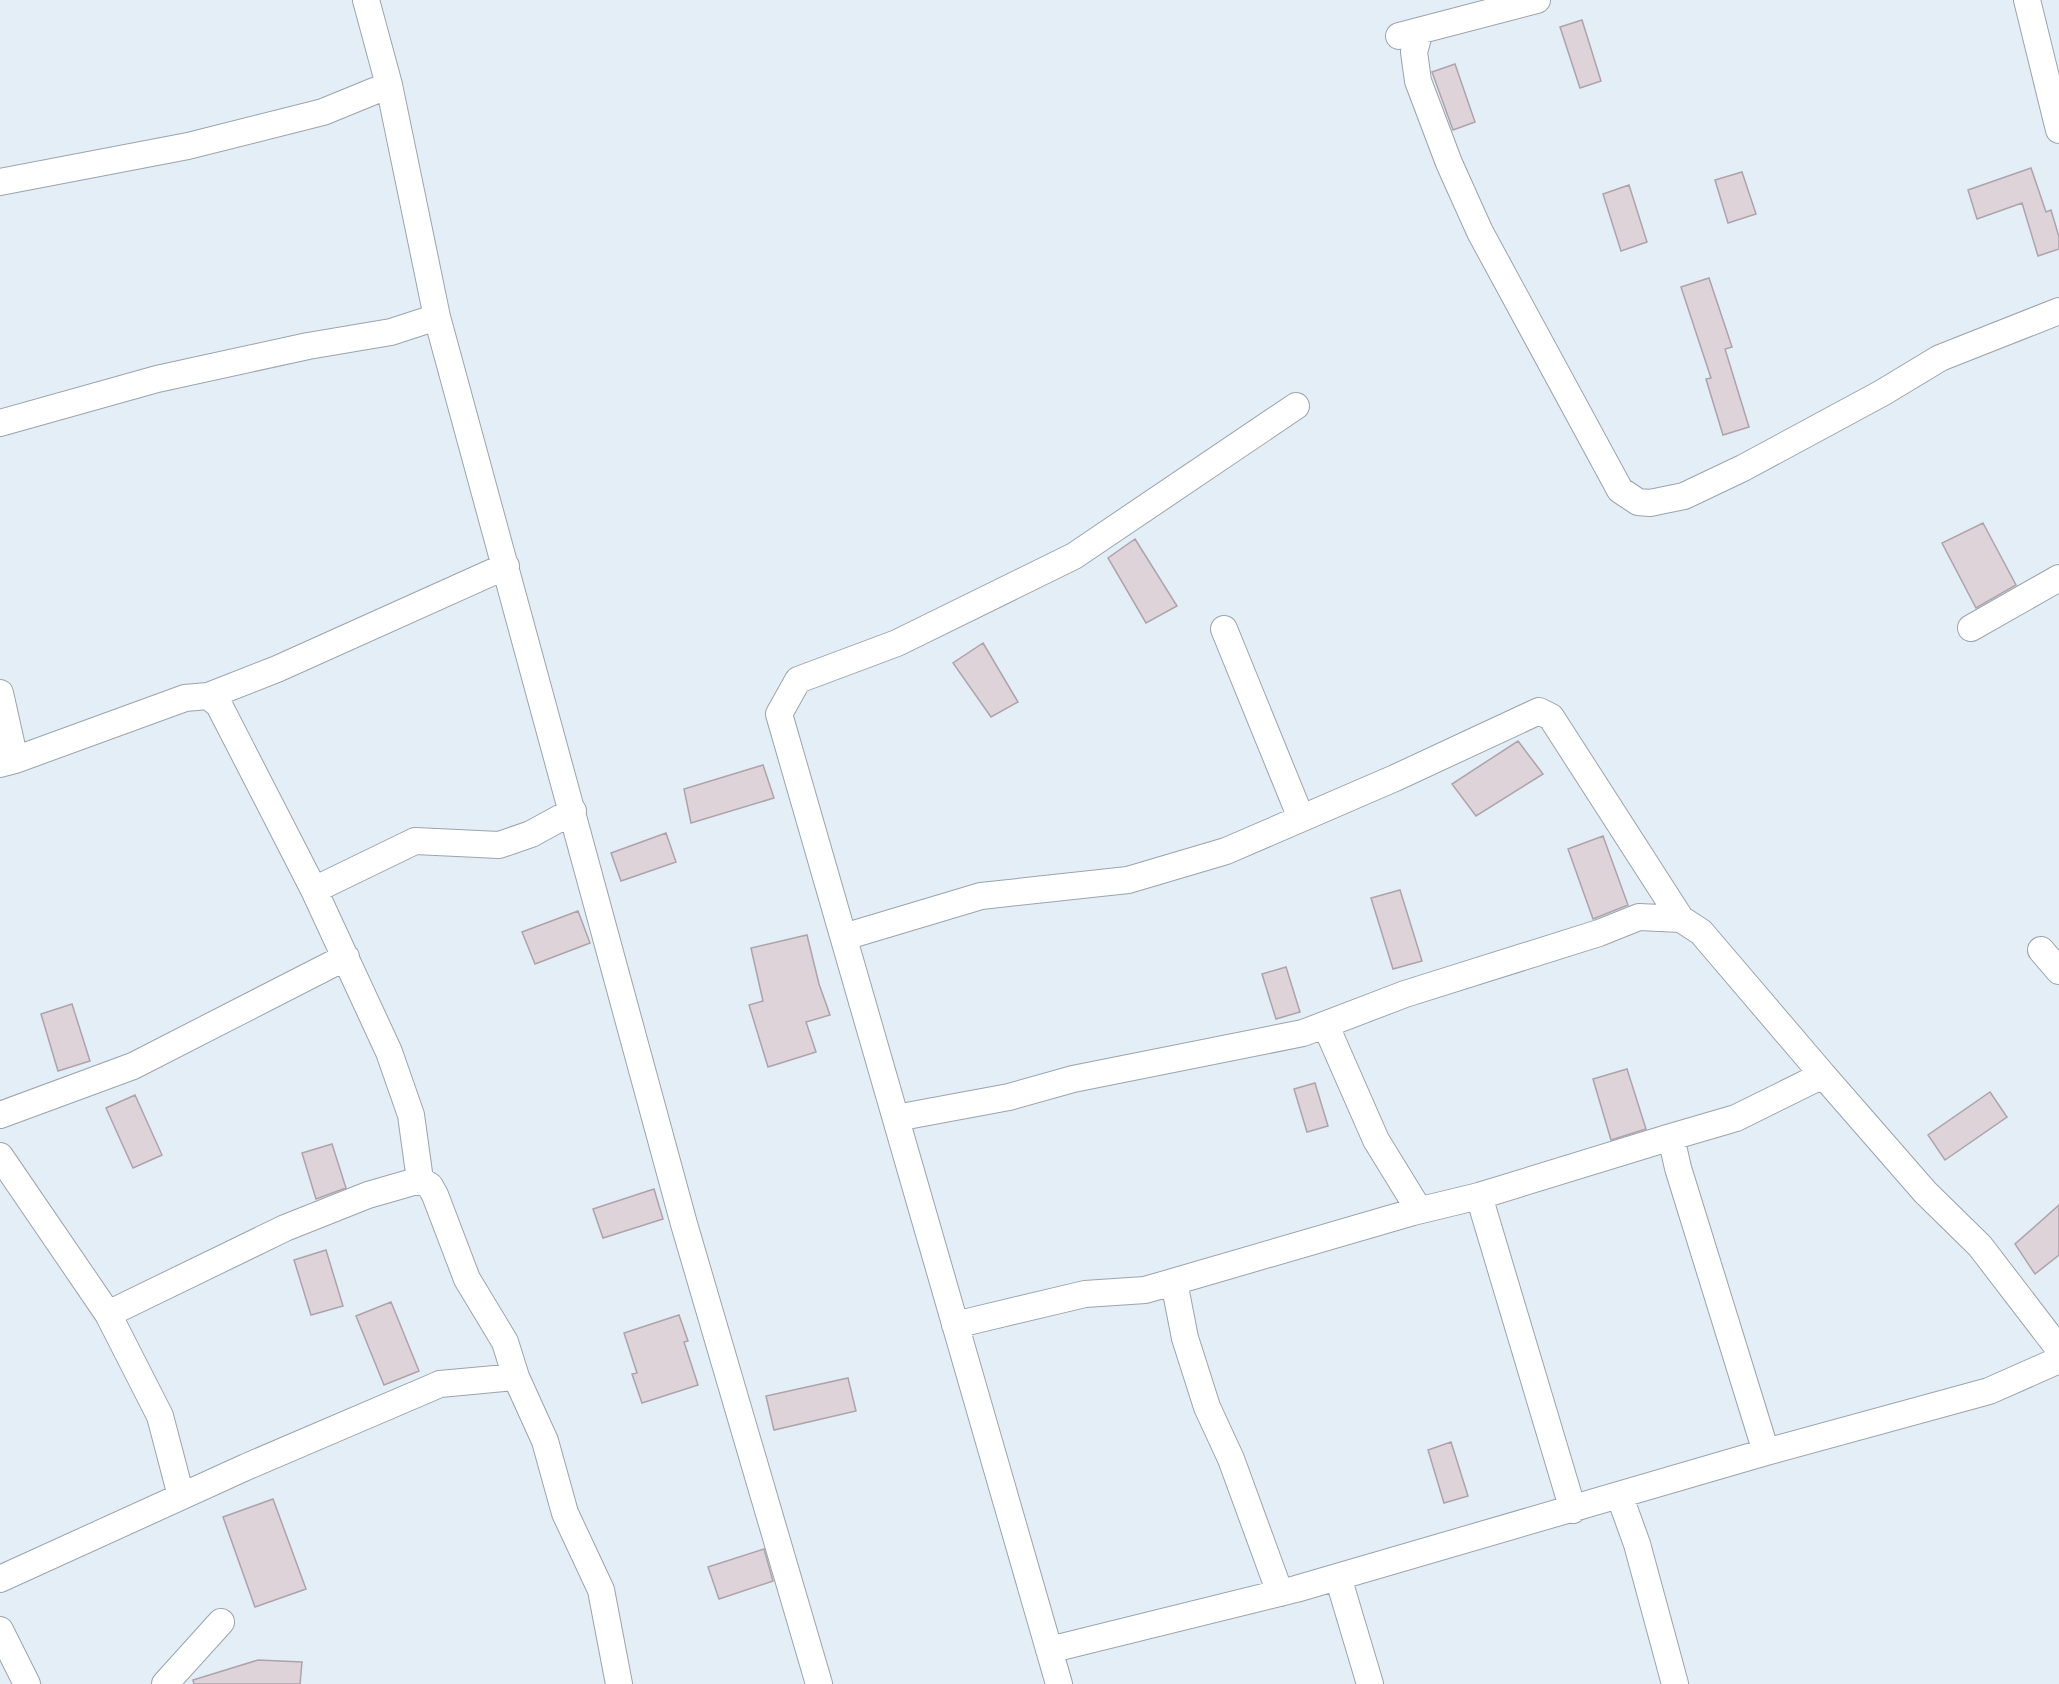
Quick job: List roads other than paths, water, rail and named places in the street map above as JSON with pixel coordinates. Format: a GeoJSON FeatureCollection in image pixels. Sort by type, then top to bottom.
{"type":"FeatureCollection","features":[{"type":"Feature","properties":{"kind":"street"},"geometry":{"type":"LineString","coordinates":[[366,0],[389,85],[437,317],[684,1224],[819,1684]]}},
{"type":"Feature","properties":{"kind":"street"},"geometry":{"type":"LineString","coordinates":[[1538,0],[1410,33],[1418,81],[1480,232],[1620,490],[1638,502],[1666,501],[1684,496],[1743,468],[1940,358],[2059,311]]}},
{"type":"Feature","properties":{"kind":"street"},"geometry":{"type":"LineString","coordinates":[[2027,0],[2059,130]]}},
{"type":"Feature","properties":{"kind":"street"},"geometry":{"type":"LineString","coordinates":[[0,182],[188,146],[323,112],[389,85]]}},
{"type":"Feature","properties":{"kind":"street"},"geometry":{"type":"LineString","coordinates":[[0,423],[157,379],[308,346],[391,332],[437,317]]}},
{"type":"Feature","properties":{"kind":"street"},"geometry":{"type":"LineString","coordinates":[[1059,1684],[779,714],[798,680],[897,643],[1074,556],[1296,406]]}},
{"type":"Feature","properties":{"kind":"street"},"geometry":{"type":"LineString","coordinates":[[0,693],[7,762],[168,704],[208,696],[277,669],[506,566]]}},
{"type":"Feature","properties":{"kind":"street"},"geometry":{"type":"LineString","coordinates":[[1971,628],[2059,578]]}},
{"type":"Feature","properties":{"kind":"street"},"geometry":{"type":"LineString","coordinates":[[1224,629],[1301,818]]}},
{"type":"Feature","properties":{"kind":"street"},"geometry":{"type":"LineString","coordinates":[[208,696],[224,711],[314,890],[389,1052],[411,1115],[420,1180]]}},
{"type":"Feature","properties":{"kind":"street"},"geometry":{"type":"LineString","coordinates":[[844,937],[981,896],[1128,880],[1226,851],[1539,711],[1551,717],[1681,919],[1701,932],[1925,1192],[1980,1246],[2059,1349]]}},
{"type":"Feature","properties":{"kind":"street"},"geometry":{"type":"LineString","coordinates":[[314,890],[415,841],[499,844],[531,834],[573,811]]}},
{"type":"Feature","properties":{"kind":"street"},"geometry":{"type":"LineString","coordinates":[[896,1118],[1009,1097],[1073,1079],[1304,1033],[1405,994],[1599,933],[1639,917],[1681,919]]}},
{"type":"Feature","properties":{"kind":"street"},"geometry":{"type":"LineString","coordinates":[[2041,950],[2059,971]]}},
{"type":"Feature","properties":{"kind":"street"},"geometry":{"type":"LineString","coordinates":[[0,1115],[133,1066],[346,957]]}},
{"type":"Feature","properties":{"kind":"street"},"geometry":{"type":"LineString","coordinates":[[1326,1026],[1376,1140],[1419,1210]]}},
{"type":"Feature","properties":{"kind":"street"},"geometry":{"type":"LineString","coordinates":[[955,1325],[1085,1294],[1145,1290],[1419,1210],[1479,1196],[1736,1118],[1823,1076]]}},
{"type":"Feature","properties":{"kind":"street"},"geometry":{"type":"LineString","coordinates":[[1671,1137],[1678,1168],[1766,1452]]}},
{"type":"Feature","properties":{"kind":"street"},"geometry":{"type":"LineString","coordinates":[[0,1156],[108,1314],[160,1416],[181,1496]]}},
{"type":"Feature","properties":{"kind":"street"},"geometry":{"type":"LineString","coordinates":[[108,1314],[285,1228],[368,1195],[420,1180],[430,1186],[467,1279],[505,1342],[516,1377],[545,1441],[565,1513],[601,1590],[619,1684]]}},
{"type":"Feature","properties":{"kind":"street"},"geometry":{"type":"LineString","coordinates":[[1479,1196],[1573,1510]]}},
{"type":"Feature","properties":{"kind":"street"},"geometry":{"type":"LineString","coordinates":[[1174,1282],[1185,1338],[1208,1407],[1231,1460],[1280,1593]]}},
{"type":"Feature","properties":{"kind":"street"},"geometry":{"type":"LineString","coordinates":[[1049,1650],[1280,1593],[1620,1497],[1766,1452],[1989,1391],[2059,1360]]}},
{"type":"Feature","properties":{"kind":"street"},"geometry":{"type":"LineString","coordinates":[[0,1579],[181,1496],[440,1384],[516,1377]]}},
{"type":"Feature","properties":{"kind":"street"},"geometry":{"type":"LineString","coordinates":[[1620,1497],[1637,1544],[1675,1684]]}},
{"type":"Feature","properties":{"kind":"street"},"geometry":{"type":"LineString","coordinates":[[1338,1577],[1370,1684]]}},
{"type":"Feature","properties":{"kind":"street"},"geometry":{"type":"LineString","coordinates":[[165,1684],[221,1622]]}},
{"type":"Feature","properties":{"kind":"street"},"geometry":{"type":"LineString","coordinates":[[0,1630],[27,1684]]}}]}
